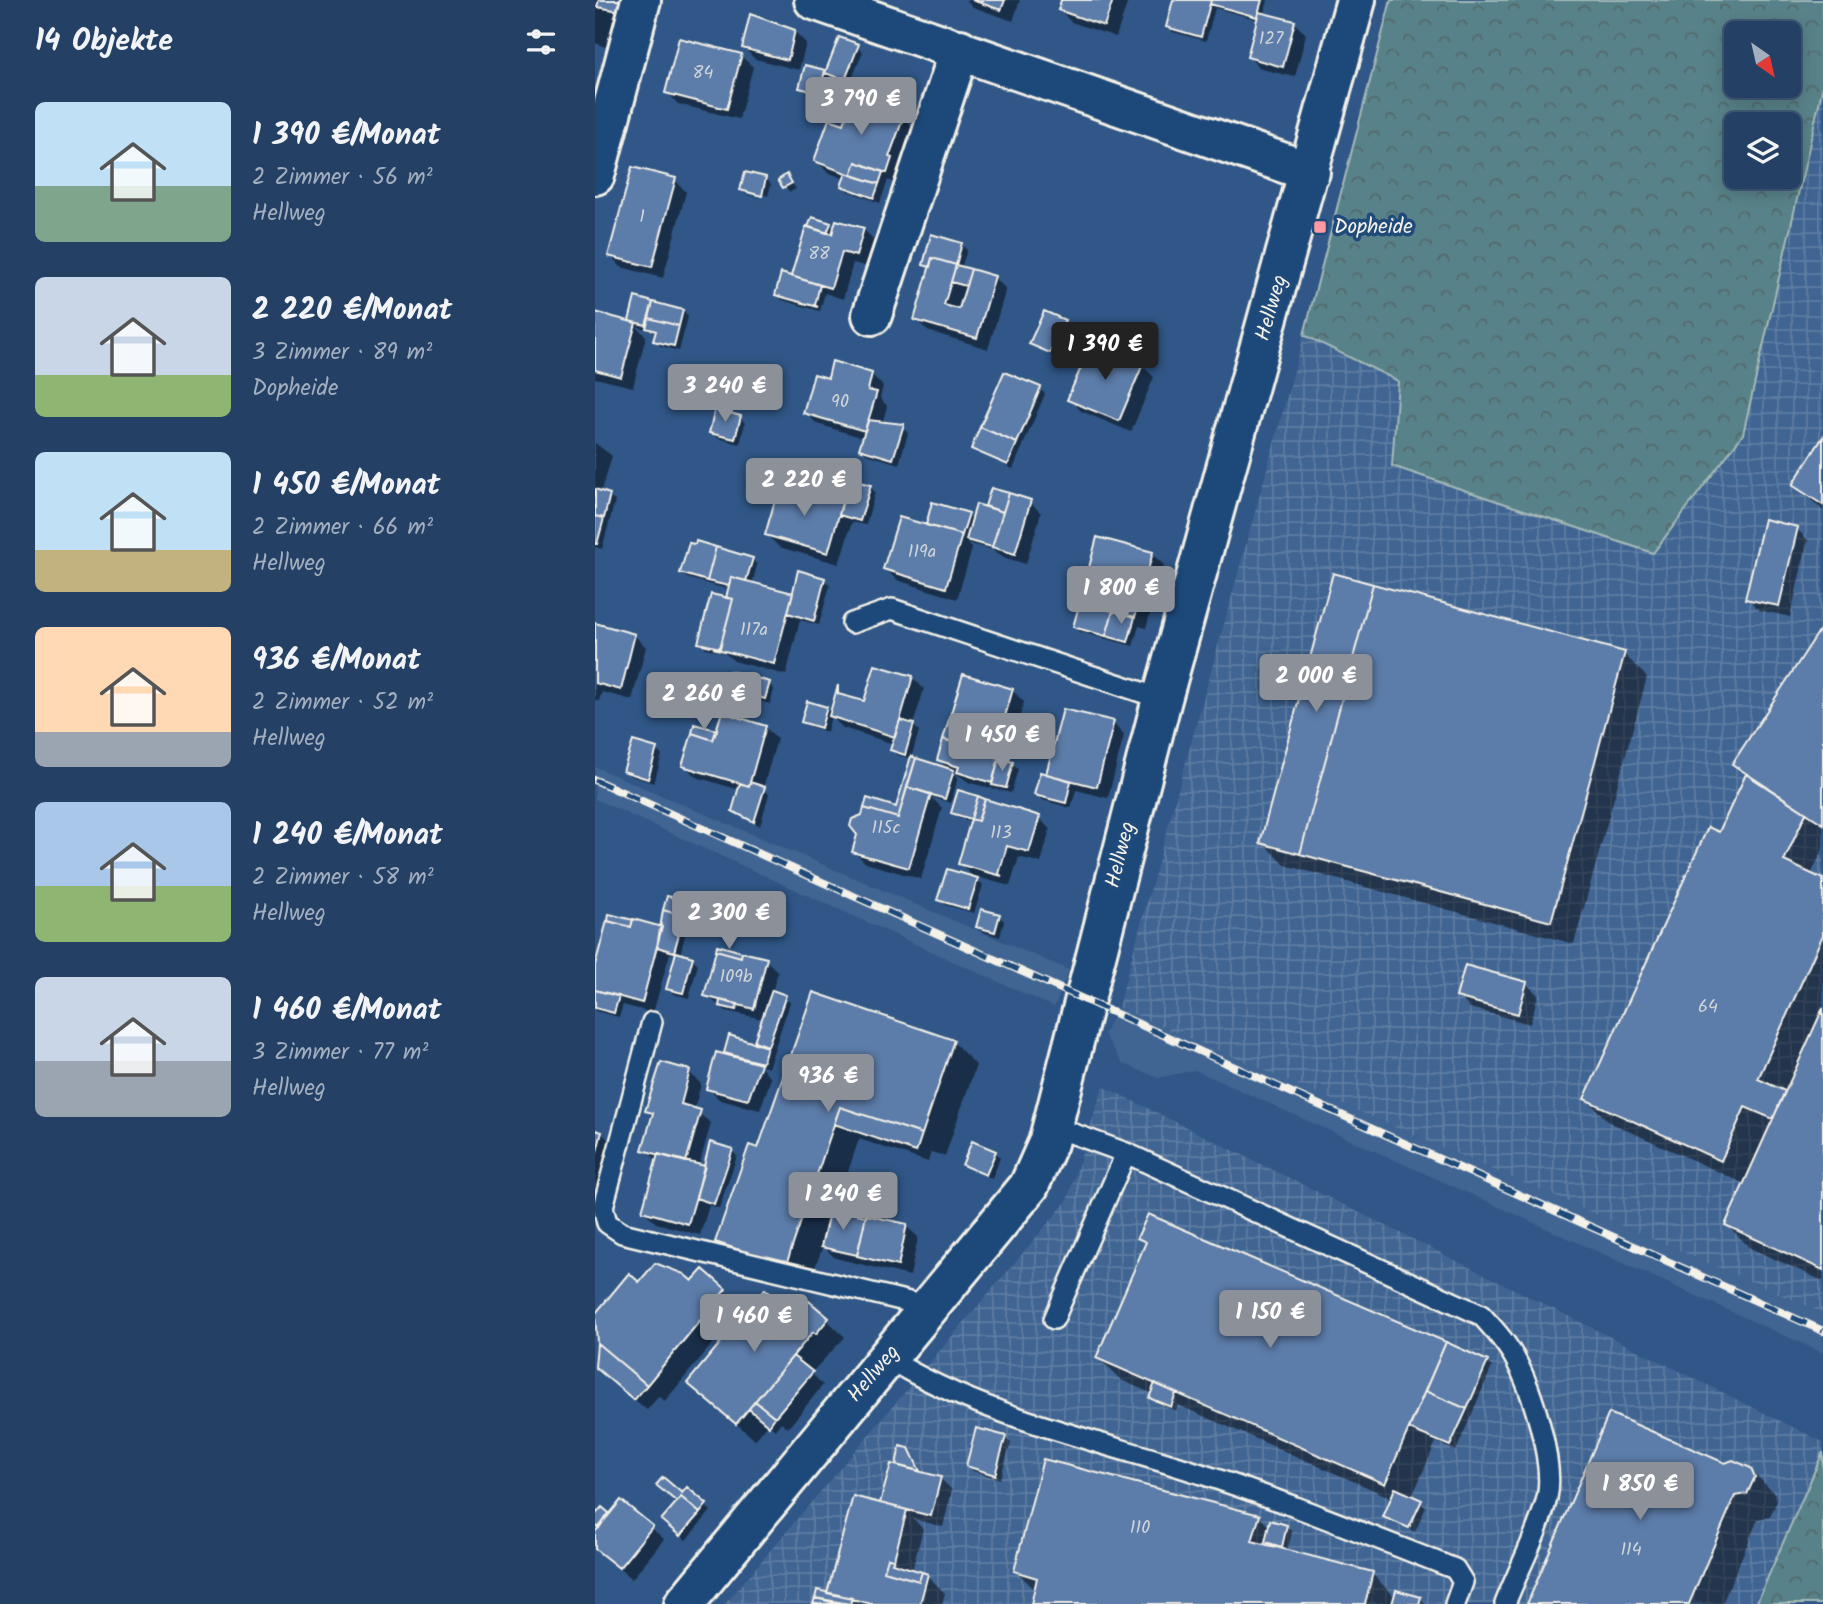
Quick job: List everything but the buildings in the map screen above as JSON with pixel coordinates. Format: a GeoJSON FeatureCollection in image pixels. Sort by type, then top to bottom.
{"type":"FeatureCollection","features":[{"type":"Feature","properties":{"kind":"street"},"geometry":{"type":"LineString","coordinates":[[595,175],[641,0]]}},
{"type":"Feature","properties":{"kind":"street","name":"Hellweg"},"geometry":{"type":"LineString","coordinates":[[684,1604],[1029,1186],[1052,1126],[1162,699],[1356,0]]}},
{"type":"Feature","properties":{"kind":"street"},"geometry":{"type":"LineString","coordinates":[[827,2],[1310,172]]}},
{"type":"Feature","properties":{"kind":"street"},"geometry":{"type":"LineString","coordinates":[[873,316],[960,49]]}},
{"type":"Feature","properties":{"kind":"lane"},"geometry":{"type":"LineString","coordinates":[[852,623],[892,609],[1162,699]]}},
{"type":"Feature","properties":{"kind":"lane"},"geometry":{"type":"LineString","coordinates":[[652,1023],[603,1207],[607,1223],[622,1233],[930,1307]]}},
{"type":"Feature","properties":{"kind":"lane"},"geometry":{"type":"LineString","coordinates":[[1052,1126],[1126,1153],[1481,1315],[1500,1336],[1516,1360],[1549,1469],[1547,1498],[1504,1604]]}},
{"type":"Feature","properties":{"kind":"lane"},"geometry":{"type":"LineString","coordinates":[[1054,1319],[1126,1153]]}},
{"type":"Feature","properties":{"kind":"lane"},"geometry":{"type":"LineString","coordinates":[[887,1358],[930,1384],[1001,1411],[1320,1516],[1455,1569],[1463,1582],[1455,1604]]}},
{"type":"Feature","properties":{"kind":"shaded area"},"geometry":{"type":"Polygon","coordinates":[[[1823,86],[1823,1313],[1118,1007],[1304,335],[1398,381],[1743,434],[1823,86]]]}},
{"type":"Feature","properties":{"kind":"shaded area"},"geometry":{"type":"Polygon","coordinates":[[[595,767],[1069,970],[1054,1007],[595,799],[595,767]]]}},
{"type":"Feature","properties":{"kind":"shaded area"},"geometry":{"type":"Polygon","coordinates":[[[1118,1007],[1823,1313],[1823,1353],[1195,1070],[1158,1078],[1122,1063],[1104,1034],[1118,1007]]]}},
{"type":"Feature","properties":{"kind":"shaded area"},"geometry":{"type":"Polygon","coordinates":[[[1103,1086],[1823,1442],[1823,1452],[1756,1604],[725,1604],[1067,1201],[1103,1086]]]}},
{"type":"Feature","properties":{"kind":"green space"},"geometry":{"type":"Polygon","coordinates":[[[1391,0],[1823,0],[1823,86],[1801,182],[1801,112],[1724,112],[1724,189],[1799,189],[1743,434],[1653,553],[1392,466],[1398,381],[1304,335],[1391,0]]]}},
{"type":"Feature","properties":{"kind":"green space"},"geometry":{"type":"Polygon","coordinates":[[[1823,1452],[1823,1604],[1756,1604],[1823,1452]]]}},
{"type":"Feature","properties":{"kind":"railway"},"geometry":{"type":"LineString","coordinates":[[595,780],[1823,1331]]}},
{"type":"Feature","properties":{"kind":"place","name":"Dopheide"},"geometry":{"type":"Point","coordinates":[1320,227]}}]}
